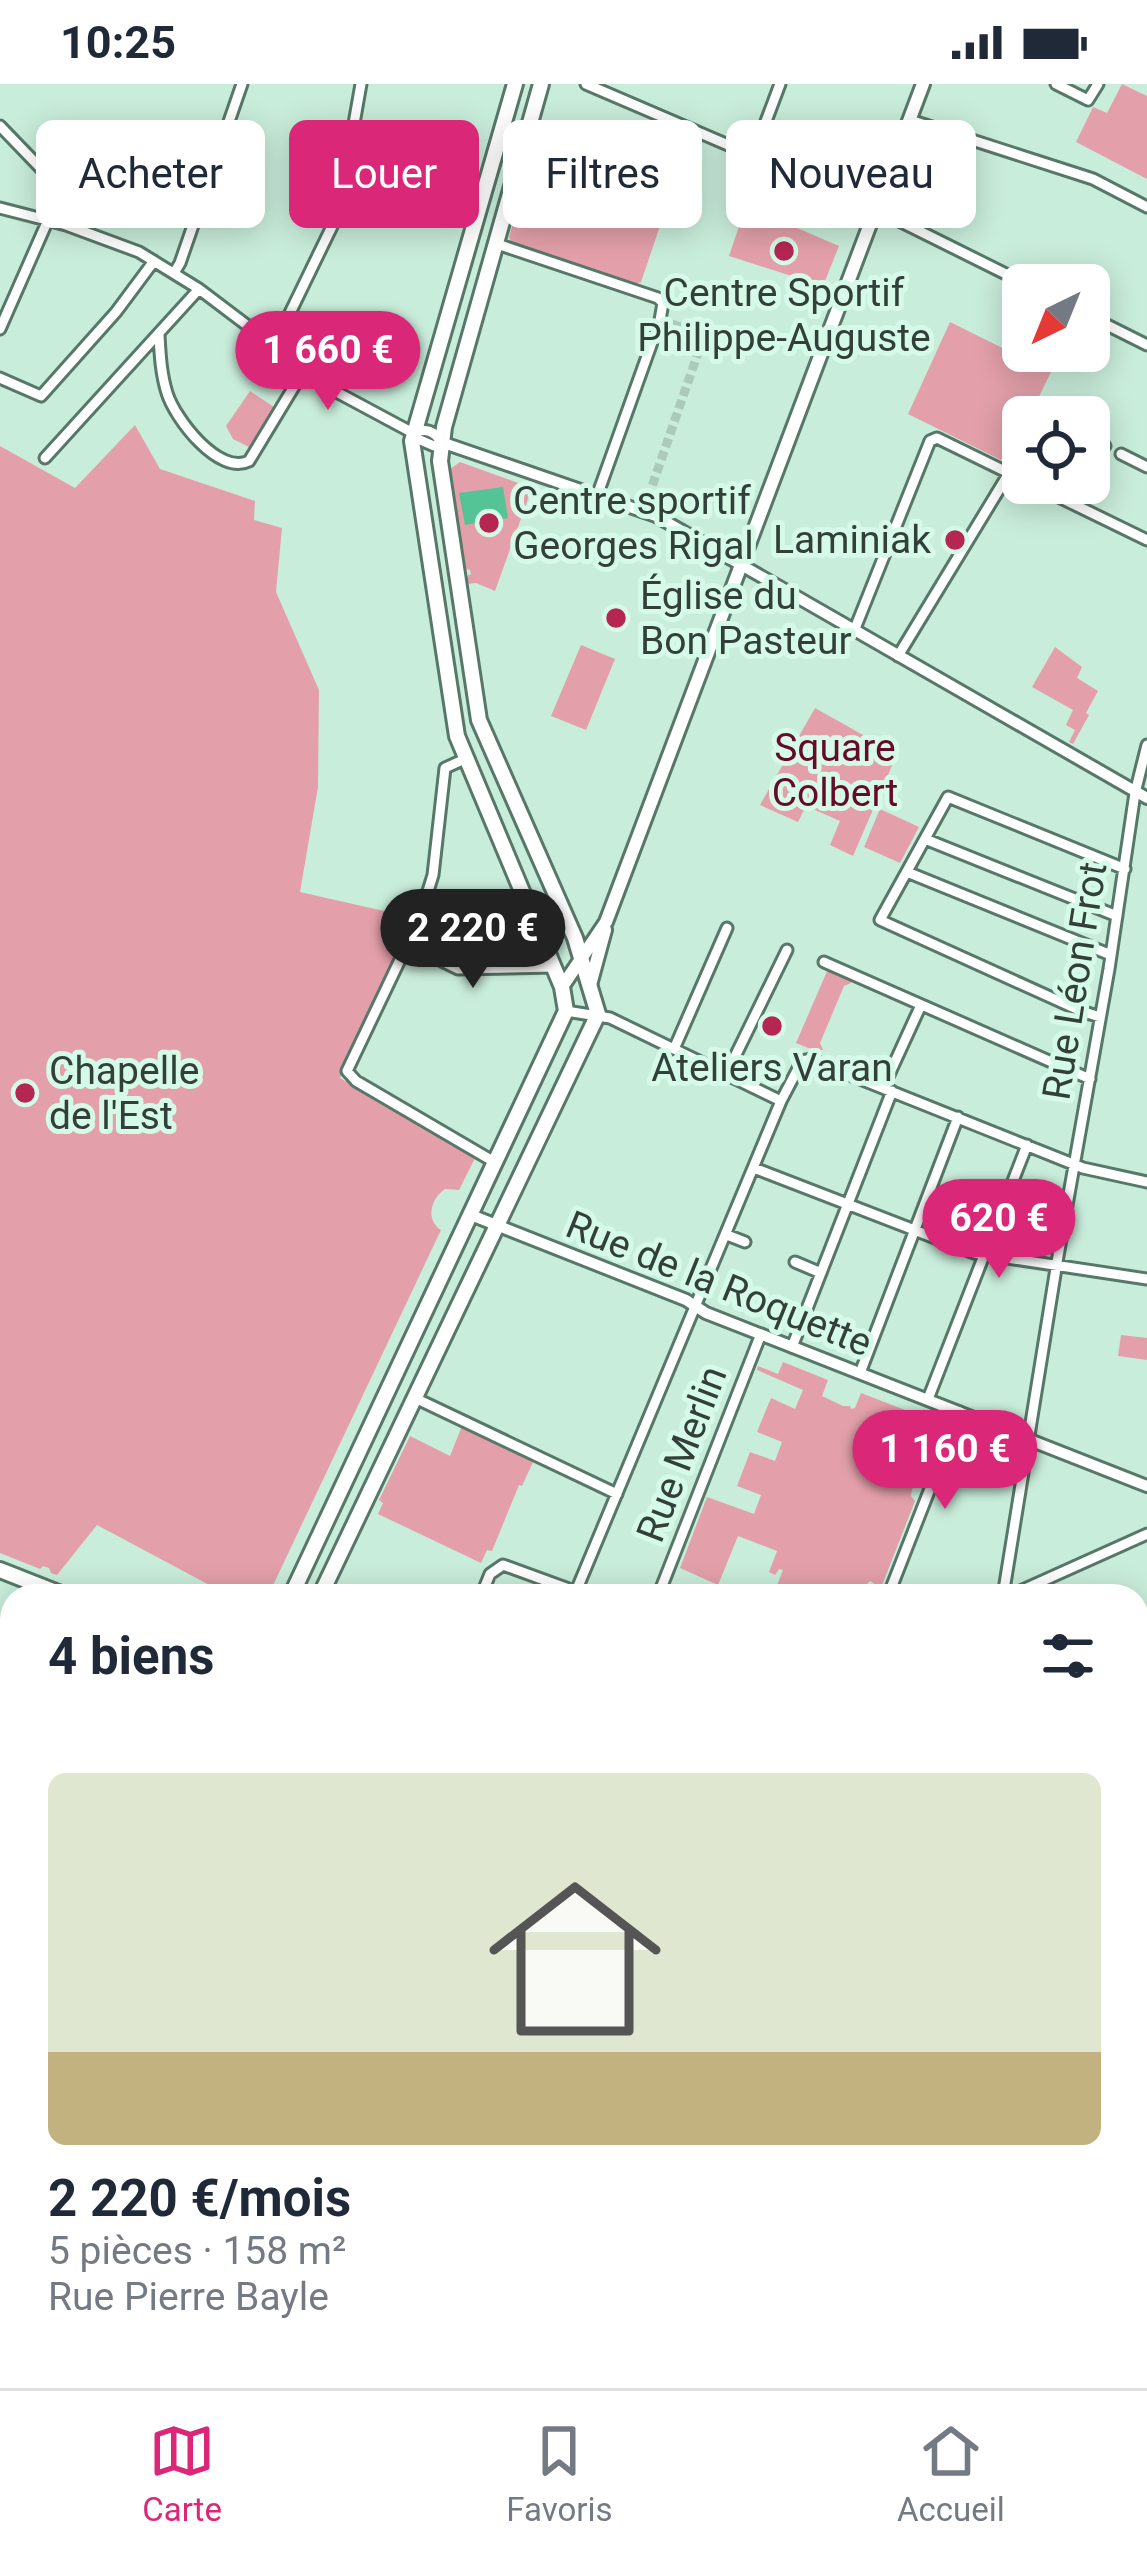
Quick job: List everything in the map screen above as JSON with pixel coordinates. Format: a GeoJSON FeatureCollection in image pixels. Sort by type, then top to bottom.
{"type":"FeatureCollection","features":[{"type":"Feature","properties":{"kind":"main road"},"geometry":{"type":"LineString","coordinates":[[297,1584],[566,1011],[562,987],[455,725],[412,433],[515,84]]}},
{"type":"Feature","properties":{"kind":"main road"},"geometry":{"type":"LineString","coordinates":[[326,1584],[598,1015],[575,938],[479,720],[440,461],[441,442],[541,84]]}},
{"type":"Feature","properties":{"kind":"main road"},"geometry":{"type":"LineString","coordinates":[[910,120],[923,84]]}},
{"type":"Feature","properties":{"kind":"main road"},"geometry":{"type":"LineString","coordinates":[[562,987],[606,922],[869,228]]}},
{"type":"Feature","properties":{"kind":"main road"},"geometry":{"type":"LineString","coordinates":[[455,725],[479,720]]}},
{"type":"Feature","properties":{"kind":"main road"},"geometry":{"type":"LineString","coordinates":[[590,987],[606,922]]}},
{"type":"Feature","properties":{"kind":"main road"},"geometry":{"type":"LineString","coordinates":[[391,1387],[415,1399]]}},
{"type":"Feature","properties":{"kind":"main road"},"geometry":{"type":"LineString","coordinates":[[0,1570],[36,1584]]}},
{"type":"Feature","properties":{"kind":"street"},"geometry":{"type":"LineString","coordinates":[[174,273],[242,84]]}},
{"type":"Feature","properties":{"kind":"street"},"geometry":{"type":"LineString","coordinates":[[274,346],[338,214],[361,84]]}},
{"type":"Feature","properties":{"kind":"street"},"geometry":{"type":"LineString","coordinates":[[586,84],[726,144]]}},
{"type":"Feature","properties":{"kind":"street"},"geometry":{"type":"LineString","coordinates":[[766,120],[780,84]]}},
{"type":"Feature","properties":{"kind":"street"},"geometry":{"type":"LineString","coordinates":[[1056,84],[1088,100],[1098,84]]}},
{"type":"Feature","properties":{"kind":"street"},"geometry":{"type":"LineString","coordinates":[[0,125],[36,162]]}},
{"type":"Feature","properties":{"kind":"street"},"geometry":{"type":"LineString","coordinates":[[976,141],[1093,178],[1147,207]]}},
{"type":"Feature","properties":{"kind":"street"},"geometry":{"type":"LineString","coordinates":[[0,208],[36,217]]}},
{"type":"Feature","properties":{"kind":"street"},"geometry":{"type":"LineString","coordinates":[[0,329],[44,228]]}},
{"type":"Feature","properties":{"kind":"street"},"geometry":{"type":"LineString","coordinates":[[75,228],[124,245],[174,273],[331,389],[412,433],[428,431],[441,442],[656,516],[1141,796]]}},
{"type":"Feature","properties":{"kind":"street"},"geometry":{"type":"LineString","coordinates":[[914,228],[1002,272]]}},
{"type":"Feature","properties":{"kind":"street"},"geometry":{"type":"LineString","coordinates":[[496,244],[663,303],[597,496]]}},
{"type":"Feature","properties":{"kind":"street"},"geometry":{"type":"LineString","coordinates":[[0,378],[41,396],[154,261]]}},
{"type":"Feature","properties":{"kind":"street"},"geometry":{"type":"LineString","coordinates":[[45,458],[199,290]]}},
{"type":"Feature","properties":{"kind":"street"},"geometry":{"type":"LineString","coordinates":[[1110,326],[1147,345]]}},
{"type":"Feature","properties":{"kind":"street"},"geometry":{"type":"LineString","coordinates":[[159,335],[173,408],[196,438],[231,464],[249,461],[304,370]]}},
{"type":"Feature","properties":{"kind":"street"},"geometry":{"type":"LineString","coordinates":[[854,631],[930,441],[937,438],[1002,469]]}},
{"type":"Feature","properties":{"kind":"street"},"geometry":{"type":"LineString","coordinates":[[1121,454],[1147,466]]}},
{"type":"Feature","properties":{"kind":"street"},"geometry":{"type":"LineString","coordinates":[[898,656],[1002,484]]}},
{"type":"Feature","properties":{"kind":"street"},"geometry":{"type":"LineString","coordinates":[[643,512],[648,498]]}},
{"type":"Feature","properties":{"kind":"street"},"geometry":{"type":"LineString","coordinates":[[1073,504],[1147,540]]}},
{"type":"Feature","properties":{"kind":"street","name":"Rue Léon Frot"},"geometry":{"type":"LineString","coordinates":[[1008,1584],[1147,745]]}},
{"type":"Feature","properties":{"kind":"street"},"geometry":{"type":"LineString","coordinates":[[467,758],[445,768],[433,875],[418,920],[348,1075],[496,1163]]}},
{"type":"Feature","properties":{"kind":"street"},"geometry":{"type":"LineString","coordinates":[[1100,1017],[880,920],[948,797],[1125,869]]}},
{"type":"Feature","properties":{"kind":"street"},"geometry":{"type":"LineString","coordinates":[[925,839],[1117,916]]}},
{"type":"Feature","properties":{"kind":"street"},"geometry":{"type":"LineString","coordinates":[[907,872],[1112,956]]}},
{"type":"Feature","properties":{"kind":"street"},"geometry":{"type":"LineString","coordinates":[[674,1048],[727,928]]}},
{"type":"Feature","properties":{"kind":"street"},"geometry":{"type":"LineString","coordinates":[[407,944],[458,969],[553,967]]}},
{"type":"Feature","properties":{"kind":"street"},"geometry":{"type":"LineString","coordinates":[[726,1075],[787,950]]}},
{"type":"Feature","properties":{"kind":"street"},"geometry":{"type":"LineString","coordinates":[[824,962],[1090,1078]]}},
{"type":"Feature","properties":{"kind":"street"},"geometry":{"type":"LineString","coordinates":[[792,1346],[920,1005]]}},
{"type":"Feature","properties":{"kind":"street"},"geometry":{"type":"LineString","coordinates":[[566,1011],[598,1015],[781,1102]]}},
{"type":"Feature","properties":{"kind":"street"},"geometry":{"type":"LineString","coordinates":[[578,1584],[802,1061],[811,1059],[1074,1164],[1147,1182]]}},
{"type":"Feature","properties":{"kind":"street"},"geometry":{"type":"LineString","coordinates":[[860,1373],[958,1118]]}},
{"type":"Feature","properties":{"kind":"street"},"geometry":{"type":"LineString","coordinates":[[928,1400],[1027,1145]]}},
{"type":"Feature","properties":{"kind":"street"},"geometry":{"type":"LineString","coordinates":[[754,1168],[985,1256],[1147,1279]]}},
{"type":"Feature","properties":{"kind":"street","name":"Rue de la Roquette"},"geometry":{"type":"LineString","coordinates":[[471,1215],[1147,1486]]}},
{"type":"Feature","properties":{"kind":"street"},"geometry":{"type":"LineString","coordinates":[[727,1235],[745,1242]]}},
{"type":"Feature","properties":{"kind":"street"},"geometry":{"type":"LineString","coordinates":[[795,1262],[821,1273]]}},
{"type":"Feature","properties":{"kind":"street","name":"Rue Merlin"},"geometry":{"type":"LineString","coordinates":[[663,1584],[760,1334]]}},
{"type":"Feature","properties":{"kind":"street"},"geometry":{"type":"LineString","coordinates":[[415,1399],[616,1494]]}},
{"type":"Feature","properties":{"kind":"street"},"geometry":{"type":"LineString","coordinates":[[893,1584],[959,1412]]}},
{"type":"Feature","properties":{"kind":"street"},"geometry":{"type":"LineString","coordinates":[[1033,1584],[1147,1534]]}},
{"type":"Feature","properties":{"kind":"street"},"geometry":{"type":"LineString","coordinates":[[486,1584],[490,1574],[503,1565],[550,1584]]}},
{"type":"Feature","properties":{"kind":"green space"},"geometry":{"type":"Polygon","coordinates":[[[1122,84],[1147,96],[1147,179],[1076,142],[1093,107],[1107,113],[1122,84]]]}},
{"type":"Feature","properties":{"kind":"green space"},"geometry":{"type":"Polygon","coordinates":[[[512,228],[659,228],[641,282],[636,284],[511,242],[512,228]]]}},
{"type":"Feature","properties":{"kind":"green space","name":"Centre Sportif Philippe-Auguste"},"geometry":{"type":"Polygon","coordinates":[[[739,228],[797,228],[839,246],[823,286],[729,256],[739,228]]]}},
{"type":"Feature","properties":{"kind":"green space"},"geometry":{"type":"Polygon","coordinates":[[[950,322],[1002,348],[1002,372],[1051,372],[1039,396],[1002,396],[1001,460],[908,414],[950,322]]]}},
{"type":"Feature","properties":{"kind":"green space"},"geometry":{"type":"Polygon","coordinates":[[[250,391],[277,409],[253,449],[233,439],[226,426],[250,391]]]}},
{"type":"Feature","properties":{"kind":"green space"},"geometry":{"type":"Polygon","coordinates":[[[135,425],[160,469],[255,501],[254,520],[282,528],[276,592],[319,690],[318,787],[300,892],[415,918],[340,1078],[475,1158],[459,1190],[445,1189],[433,1203],[433,1221],[441,1230],[274,1584],[208,1584],[97,1525],[57,1575],[49,1568],[0,1553],[0,446],[75,488],[135,425]]]}},
{"type":"Feature","properties":{"kind":"green space","name":"Centre sportif Georges Rigal"},"geometry":{"type":"Polygon","coordinates":[[[460,462],[532,488],[495,591],[468,584],[471,574],[466,569],[450,469],[460,462]]]}},
{"type":"Feature","properties":{"kind":"green space"},"geometry":{"type":"Polygon","coordinates":[[[581,645],[615,659],[586,730],[551,716],[581,645]]]}},
{"type":"Feature","properties":{"kind":"green space"},"geometry":{"type":"Polygon","coordinates":[[[1055,647],[1082,667],[1077,678],[1098,691],[1073,744],[1069,742],[1075,730],[1066,725],[1073,710],[1032,687],[1055,647]]]}},
{"type":"Feature","properties":{"kind":"green space","name":"Square Colbert"},"geometry":{"type":"Polygon","coordinates":[[[815,708],[897,754],[853,856],[830,845],[840,821],[806,806],[798,822],[760,805],[815,708]]]}},
{"type":"Feature","properties":{"kind":"green space"},"geometry":{"type":"Polygon","coordinates":[[[880,809],[919,827],[900,863],[864,847],[880,809]]]}},
{"type":"Feature","properties":{"kind":"green space"},"geometry":{"type":"Polygon","coordinates":[[[828,969],[851,978],[851,983],[844,986],[820,1043],[823,1050],[816,1051],[796,1043],[828,969]]]}},
{"type":"Feature","properties":{"kind":"green space"},"geometry":{"type":"Polygon","coordinates":[[[1121,1335],[1147,1338],[1147,1360],[1118,1356],[1121,1335]]]}},
{"type":"Feature","properties":{"kind":"green space"},"geometry":{"type":"Polygon","coordinates":[[[783,1362],[828,1380],[822,1396],[843,1406],[855,1408],[861,1393],[941,1424],[922,1483],[912,1489],[915,1501],[883,1584],[778,1584],[783,1570],[775,1575],[769,1572],[777,1551],[738,1536],[718,1584],[680,1568],[707,1497],[754,1514],[761,1495],[737,1486],[750,1452],[775,1461],[782,1442],[757,1432],[771,1398],[795,1409],[803,1390],[757,1370],[758,1366],[778,1374],[783,1362]]]}},
{"type":"Feature","properties":{"kind":"green space"},"geometry":{"type":"Polygon","coordinates":[[[462,1426],[534,1460],[492,1551],[487,1550],[481,1563],[378,1514],[383,1503],[379,1500],[410,1436],[450,1456],[462,1426]]]}},
{"type":"Feature","properties":{"kind":"shaded area"},"geometry":{"type":"Polygon","coordinates":[[[503,487],[508,518],[465,525],[459,493],[503,487]]]}},
{"type":"Feature","properties":{"kind":"tunnel"},"geometry":{"type":"LineString","coordinates":[[648,498],[700,347],[690,332],[660,320]]}},
{"type":"Feature","properties":{"kind":"place","name":"Centre Sportif Philippe-Auguste"},"geometry":{"type":"Point","coordinates":[784,251]}},
{"type":"Feature","properties":{"kind":"place","name":"Centre sportif Georges Rigal"},"geometry":{"type":"Point","coordinates":[489,523]}},
{"type":"Feature","properties":{"kind":"place","name":"Laminiak"},"geometry":{"type":"Point","coordinates":[955,540]}},
{"type":"Feature","properties":{"kind":"place","name":"Église du Bon Pasteur"},"geometry":{"type":"Point","coordinates":[616,618]}},
{"type":"Feature","properties":{"kind":"place","name":"Ateliers Varan"},"geometry":{"type":"Point","coordinates":[772,1026]}},
{"type":"Feature","properties":{"kind":"place","name":"Chapelle de l'Est"},"geometry":{"type":"Point","coordinates":[25,1093]}}]}
